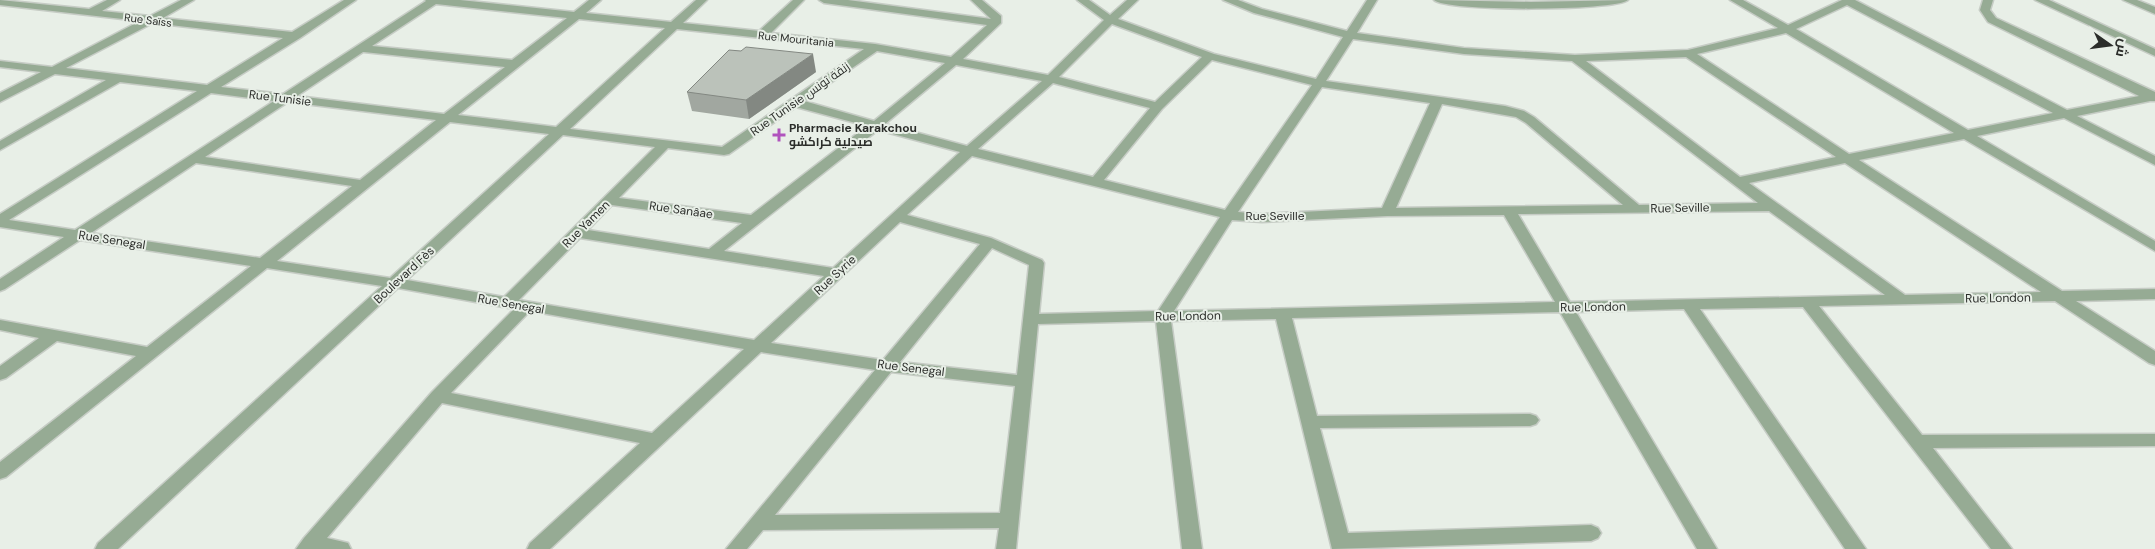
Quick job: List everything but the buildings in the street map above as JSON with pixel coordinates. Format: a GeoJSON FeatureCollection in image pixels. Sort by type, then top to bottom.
{"type":"FeatureCollection","features":[{"type":"Feature","properties":{"kind":"street"},"geometry":{"type":"LineString","coordinates":[[89,13],[115,0]]}},
{"type":"Feature","properties":{"kind":"street"},"geometry":{"type":"LineString","coordinates":[[0,98],[188,0]]}},
{"type":"Feature","properties":{"kind":"street"},"geometry":{"type":"LineString","coordinates":[[0,222],[351,0]]}},
{"type":"Feature","properties":{"kind":"street","name":"Rue Mouritania"},"geometry":{"type":"LineString","coordinates":[[430,0],[575,17],[875,47],[1052,79],[1158,106]]}},
{"type":"Feature","properties":{"kind":"street"},"geometry":{"type":"LineString","coordinates":[[0,286],[435,0]]}},
{"type":"Feature","properties":{"kind":"street"},"geometry":{"type":"LineString","coordinates":[[0,472],[596,0]]}},
{"type":"Feature","properties":{"kind":"street","name":"Boulevard Fès"},"geometry":{"type":"LineString","coordinates":[[105,549],[702,0]]}},
{"type":"Feature","properties":{"kind":"street"},"geometry":{"type":"LineString","coordinates":[[762,35],[799,0]]}},
{"type":"Feature","properties":{"kind":"street"},"geometry":{"type":"LineString","coordinates":[[824,0],[887,4],[996,23]]}},
{"type":"Feature","properties":{"kind":"street"},"geometry":{"type":"LineString","coordinates":[[714,253],[753,220],[956,61],[996,23],[997,18],[994,14],[976,0]]}},
{"type":"Feature","properties":{"kind":"street"},"geometry":{"type":"LineString","coordinates":[[1082,0],[1110,20],[1210,56],[1319,83],[1437,102],[1505,110],[1526,116],[1636,209]]}},
{"type":"Feature","properties":{"kind":"street","name":"Rue Syrie"},"geometry":{"type":"LineString","coordinates":[[537,549],[969,151],[1052,79],[1110,20],[1133,0]]}},
{"type":"Feature","properties":{"kind":"street"},"geometry":{"type":"LineString","coordinates":[[1228,0],[1258,11],[1349,35],[1464,51],[1574,58],[1688,52],[1788,29],[1850,1],[2155,161]]}},
{"type":"Feature","properties":{"kind":"street"},"geometry":{"type":"LineString","coordinates":[[1192,549],[1163,316],[1319,83],[1372,0]]}},
{"type":"Feature","properties":{"kind":"street"},"geometry":{"type":"LineString","coordinates":[[1439,0],[1520,6],[1589,4],[1623,0]]}},
{"type":"Feature","properties":{"kind":"street"},"geometry":{"type":"LineString","coordinates":[[1735,0],[1788,29],[2155,247]]}},
{"type":"Feature","properties":{"kind":"street"},"geometry":{"type":"LineString","coordinates":[[1988,0],[1985,10],[1992,20],[2154,97]]}},
{"type":"Feature","properties":{"kind":"street"},"geometry":{"type":"LineString","coordinates":[[2040,0],[2155,53]]}},
{"type":"Feature","properties":{"kind":"street"},"geometry":{"type":"LineString","coordinates":[[2128,0],[2155,12]]}},
{"type":"Feature","properties":{"kind":"street","name":"Rue Saïss"},"geometry":{"type":"LineString","coordinates":[[0,2],[296,36]]}},
{"type":"Feature","properties":{"kind":"street","name":"Rue Tunisie زنقة تونس"},"geometry":{"type":"LineString","coordinates":[[724,150],[733,146],[793,102],[875,47]]}},
{"type":"Feature","properties":{"kind":"street"},"geometry":{"type":"LineString","coordinates":[[364,48],[514,64]]}},
{"type":"Feature","properties":{"kind":"street"},"geometry":{"type":"LineString","coordinates":[[1688,52],[1846,158],[2155,359]]}},
{"type":"Feature","properties":{"kind":"street"},"geometry":{"type":"LineString","coordinates":[[1095,183],[1158,106],[1210,56]]}},
{"type":"Feature","properties":{"kind":"street"},"geometry":{"type":"LineString","coordinates":[[1574,58],[1772,207],[1902,300]]}},
{"type":"Feature","properties":{"kind":"street","name":"Rue Tunisie"},"geometry":{"type":"LineString","coordinates":[[0,64],[724,150]]}},
{"type":"Feature","properties":{"kind":"street"},"geometry":{"type":"LineString","coordinates":[[0,146],[118,78]]}},
{"type":"Feature","properties":{"kind":"street"},"geometry":{"type":"LineString","coordinates":[[1738,181],[2154,97]]}},
{"type":"Feature","properties":{"kind":"street","name":"Rue Seville"},"geometry":{"type":"LineString","coordinates":[[793,102],[969,151],[1229,215],[1262,218],[1387,212],[1772,207]]}},
{"type":"Feature","properties":{"kind":"street"},"geometry":{"type":"LineString","coordinates":[[1387,212],[1437,102]]}},
{"type":"Feature","properties":{"kind":"street","name":"Rue Yamen"},"geometry":{"type":"LineString","coordinates":[[507,303],[665,144]]}},
{"type":"Feature","properties":{"kind":"street"},"geometry":{"type":"LineString","coordinates":[[194,159],[363,184]]}},
{"type":"Feature","properties":{"kind":"street","name":"Rue Sanâae"},"geometry":{"type":"LineString","coordinates":[[610,201],[753,220]]}},
{"type":"Feature","properties":{"kind":"street"},"geometry":{"type":"LineString","coordinates":[[1509,210],[1706,549]]}},
{"type":"Feature","properties":{"kind":"street"},"geometry":{"type":"LineString","coordinates":[[897,217],[989,243],[1023,255],[1037,263],[1006,549]]}},
{"type":"Feature","properties":{"kind":"street","name":"Rue Senegal"},"geometry":{"type":"LineString","coordinates":[[0,222],[394,283],[758,346],[887,366],[1023,381]]}},
{"type":"Feature","properties":{"kind":"street"},"geometry":{"type":"LineString","coordinates":[[578,233],[837,273]]}},
{"type":"Feature","properties":{"kind":"street"},"geometry":{"type":"LineString","coordinates":[[736,549],[989,243]]}},
{"type":"Feature","properties":{"kind":"street","name":"Rue London"},"geometry":{"type":"LineString","coordinates":[[1031,319],[2155,294]]}},
{"type":"Feature","properties":{"kind":"street"},"geometry":{"type":"LineString","coordinates":[[1807,302],[2002,549]]}},
{"type":"Feature","properties":{"kind":"street"},"geometry":{"type":"LineString","coordinates":[[1689,305],[1856,549]]}},
{"type":"Feature","properties":{"kind":"street"},"geometry":{"type":"LineString","coordinates":[[308,546],[438,396],[526,306]]}},
{"type":"Feature","properties":{"kind":"street"},"geometry":{"type":"LineString","coordinates":[[1282,314],[1341,545],[1591,533]]}},
{"type":"Feature","properties":{"kind":"street"},"geometry":{"type":"LineString","coordinates":[[0,325],[150,353]]}},
{"type":"Feature","properties":{"kind":"street"},"geometry":{"type":"LineString","coordinates":[[0,374],[55,334]]}},
{"type":"Feature","properties":{"kind":"street"},"geometry":{"type":"LineString","coordinates":[[438,396],[657,440]]}},
{"type":"Feature","properties":{"kind":"street"},"geometry":{"type":"LineString","coordinates":[[1310,422],[1530,420]]}},
{"type":"Feature","properties":{"kind":"street"},"geometry":{"type":"LineString","coordinates":[[1918,442],[2155,440]]}},
{"type":"Feature","properties":{"kind":"street"},"geometry":{"type":"LineString","coordinates":[[757,523],[1009,520]]}},
{"type":"Feature","properties":{"kind":"street"},"geometry":{"type":"LineString","coordinates":[[308,546],[341,549]]}},
{"type":"Feature","properties":{"kind":"place","name":"Pharmacie Karakchou صيدلية كراكشو"},"geometry":{"type":"Point","coordinates":[779,135]}}]}
